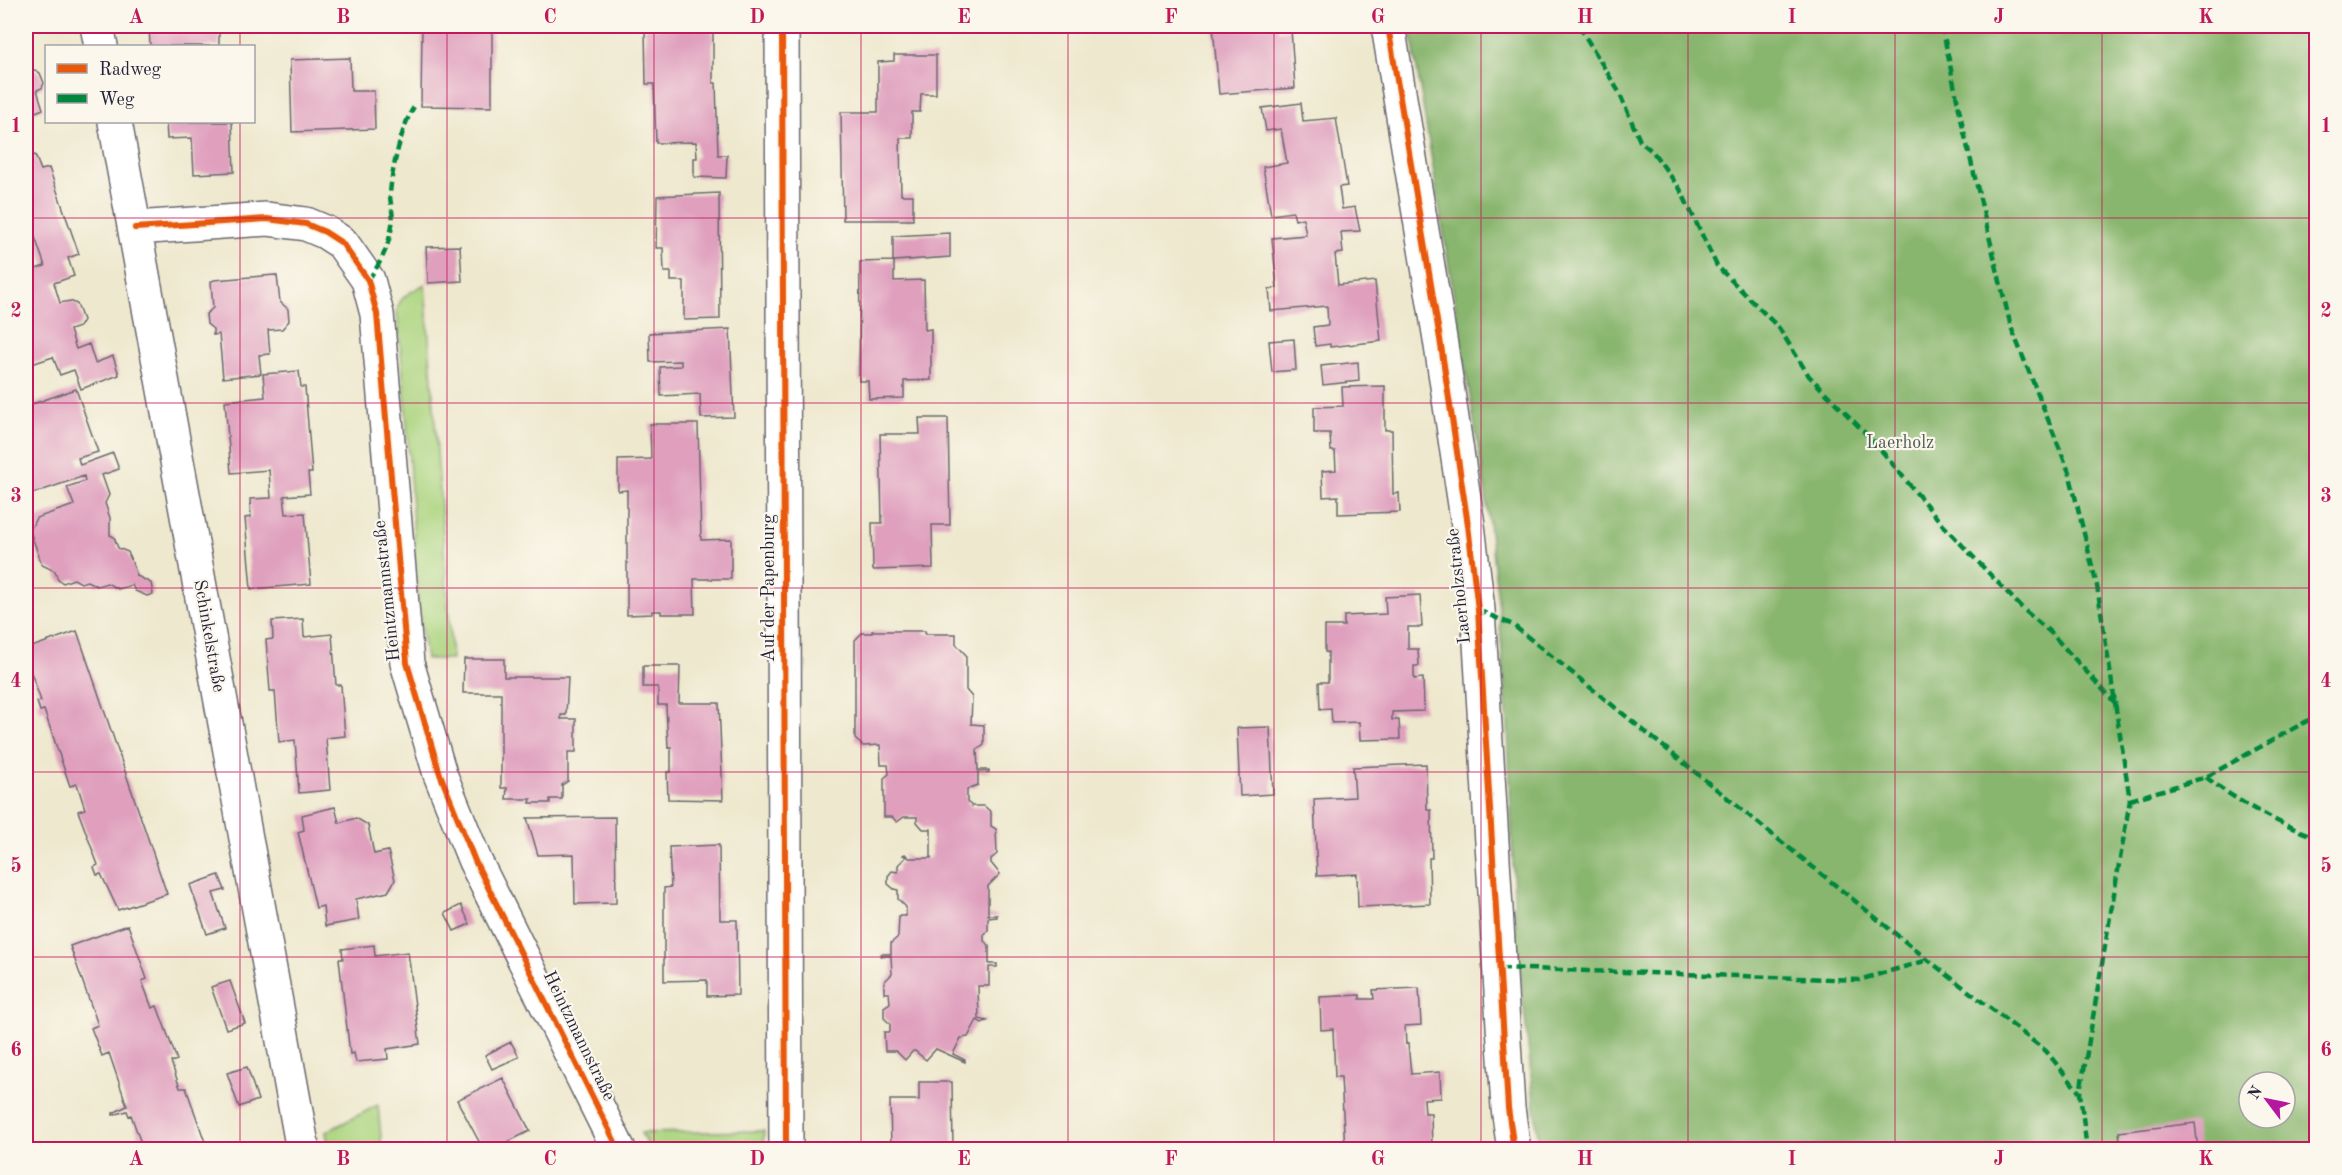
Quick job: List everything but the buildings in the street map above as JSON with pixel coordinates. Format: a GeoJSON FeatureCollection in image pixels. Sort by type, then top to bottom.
{"type":"FeatureCollection","features":[{"type":"Feature","properties":{"kind":"street"},"geometry":{"type":"LineString","coordinates":[[97,26],[101,45]]}},
{"type":"Feature","properties":{"kind":"street","name":"Auf der Papenburg"},"geometry":{"type":"LineString","coordinates":[[782,26],[786,1149]]}},
{"type":"Feature","properties":{"kind":"street","name":"Laerholzstraße"},"geometry":{"type":"LineString","coordinates":[[1388,26],[1444,362],[1478,610],[1508,1108],[1514,1149]]}},
{"type":"Feature","properties":{"kind":"street","name":"Schinkelstraße"},"geometry":{"type":"LineString","coordinates":[[115,123],[303,1149]]}},
{"type":"Feature","properties":{"kind":"street","name":"Heintzmannstraße"},"geometry":{"type":"LineString","coordinates":[[135,228],[267,219],[306,224],[342,243],[368,280],[376,314],[407,663],[440,774],[476,861],[619,1149]]}},
{"type":"Feature","properties":{"kind":"green space","name":"Laerholz"},"geometry":{"type":"Polygon","coordinates":[[[1410,26],[2316,26],[2316,1149],[1539,1149],[1515,924],[1508,727],[1498,601],[1485,489],[1410,26]]]}},
{"type":"Feature","properties":{"kind":"green space"},"geometry":{"type":"Polygon","coordinates":[[[425,284],[452,659],[426,659],[418,604],[405,394],[397,312],[403,298],[425,284]]]}},
{"type":"Feature","properties":{"kind":"green space"},"geometry":{"type":"Polygon","coordinates":[[[378,1105],[382,1149],[329,1149],[326,1132],[378,1105]]]}},
{"type":"Feature","properties":{"kind":"green space"},"geometry":{"type":"Polygon","coordinates":[[[764,1131],[763,1150],[650,1149],[641,1133],[764,1131]]]}},
{"type":"Feature","properties":{"kind":"marked path"},"geometry":{"type":"LineString","coordinates":[[1579,26],[1619,92],[1640,141],[1653,152],[1680,189],[1717,266],[1779,328],[1809,376],[1876,444],[1942,524],[2023,609],[2050,632],[2116,704]]}},
{"type":"Feature","properties":{"kind":"marked path"},"geometry":{"type":"LineString","coordinates":[[1942,26],[1963,128],[2011,327],[2069,472],[2097,586],[2130,800],[2080,1093],[2087,1150]]}},
{"type":"Feature","properties":{"kind":"marked path"},"geometry":{"type":"LineString","coordinates":[[368,280],[381,261],[389,240],[393,222],[390,197],[394,164],[405,125],[414,107]]}},
{"type":"Feature","properties":{"kind":"marked path"},"geometry":{"type":"LineString","coordinates":[[1478,610],[1513,625],[1928,960],[2046,1051],[2080,1093]]}},
{"type":"Feature","properties":{"kind":"marked path"},"geometry":{"type":"LineString","coordinates":[[2130,800],[2206,777],[2316,716]]}},
{"type":"Feature","properties":{"kind":"marked path"},"geometry":{"type":"LineString","coordinates":[[2206,777],[2259,812],[2316,837]]}},
{"type":"Feature","properties":{"kind":"marked path"},"geometry":{"type":"LineString","coordinates":[[1500,968],[1859,980],[1928,960]]}},
{"type":"Feature","properties":{"kind":"cycle path"},"geometry":{"type":"LineString","coordinates":[[782,26],[786,1150]]}},
{"type":"Feature","properties":{"kind":"cycle path"},"geometry":{"type":"LineString","coordinates":[[1388,26],[1440,339],[1468,525],[1478,610],[1508,1108],[1514,1150]]}},
{"type":"Feature","properties":{"kind":"cycle path"},"geometry":{"type":"LineString","coordinates":[[135,228],[267,219],[306,224],[342,243],[368,280],[377,314],[407,663],[440,774],[475,861],[619,1150]]}}]}
